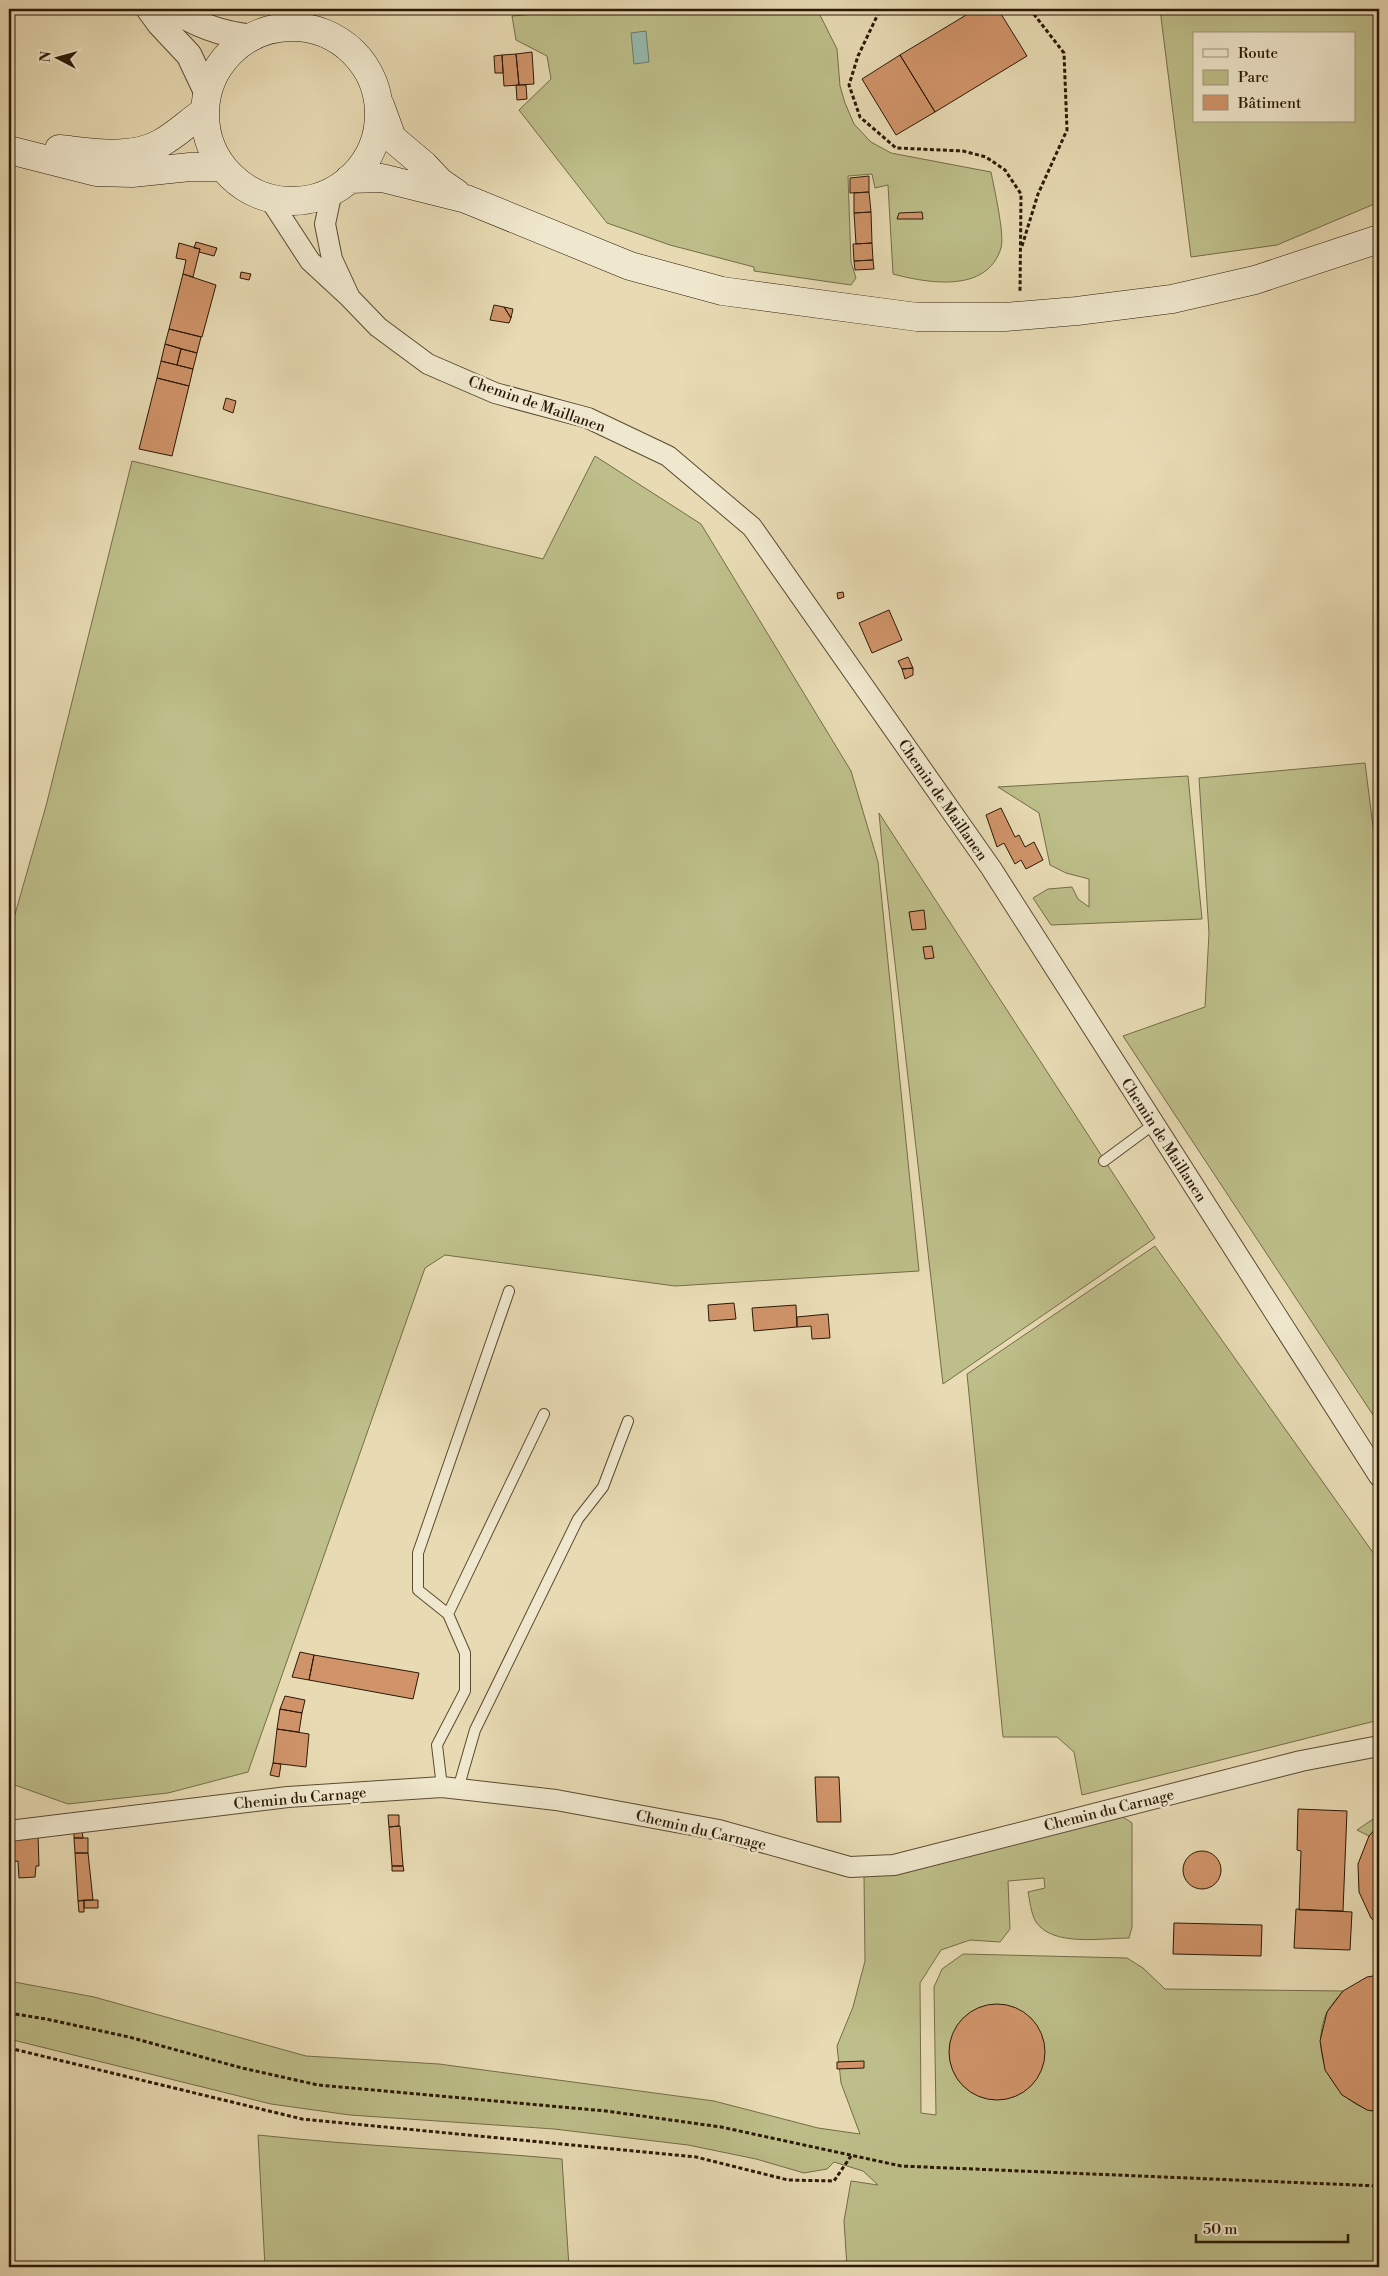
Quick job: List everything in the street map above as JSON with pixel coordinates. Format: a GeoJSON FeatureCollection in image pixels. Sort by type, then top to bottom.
{"type":"FeatureCollection","features":[{"type":"Feature","properties":{"kind":"main road"},"geometry":{"type":"LineString","coordinates":[[466,199],[440,182],[424,165],[392,138],[368,72],[360,60],[337,39],[316,30],[294,26],[271,29],[250,37],[222,60],[213,76],[206,102],[209,140],[222,167],[243,186],[269,198],[290,201],[312,198],[341,185],[382,178],[466,199],[630,266],[722,291],[917,317],[1019,316],[1172,299],[1255,280],[1379,240]]}},
{"type":"Feature","properties":{"kind":"main road"},"geometry":{"type":"LineString","coordinates":[[341,185],[364,162],[374,140],[379,117],[376,93]]}},
{"type":"Feature","properties":{"kind":"main road"},"geometry":{"type":"LineString","coordinates":[[9,145],[106,154],[132,152],[160,144],[206,102]]}},
{"type":"Feature","properties":{"kind":"main road"},"geometry":{"type":"LineString","coordinates":[[9,150],[96,172],[132,173],[190,167],[222,167]]}},
{"type":"Feature","properties":{"kind":"street"},"geometry":{"type":"LineString","coordinates":[[149,9],[160,24],[189,55],[206,102]]}},
{"type":"Feature","properties":{"kind":"street"},"geometry":{"type":"LineString","coordinates":[[173,9],[186,17],[221,32],[250,37]]}},
{"type":"Feature","properties":{"kind":"street"},"geometry":{"type":"LineString","coordinates":[[341,185],[325,224],[332,259],[350,298]]}},
{"type":"Feature","properties":{"kind":"street","name":"Chemin de Maillanen"},"geometry":{"type":"LineString","coordinates":[[269,198],[310,261],[378,327],[428,364],[495,393],[588,418],[668,456],[752,527],[991,868],[1379,1476]]}},
{"type":"Feature","properties":{"kind":"street","name":"Chemin du Carnage"},"geometry":{"type":"LineString","coordinates":[[9,1831],[288,1797],[450,1788],[556,1800],[719,1830],[850,1868],[894,1866],[1301,1761],[1379,1746]]}},
{"type":"Feature","properties":{"kind":"lane"},"geometry":{"type":"LineString","coordinates":[[1104,1161],[1154,1124]]}},
{"type":"Feature","properties":{"kind":"lane"},"geometry":{"type":"LineString","coordinates":[[450,1788],[437,1746],[465,1691],[465,1653],[448,1614],[418,1590],[418,1553],[509,1291]]}},
{"type":"Feature","properties":{"kind":"lane"},"geometry":{"type":"LineString","coordinates":[[448,1614],[544,1414]]}},
{"type":"Feature","properties":{"kind":"lane"},"geometry":{"type":"LineString","coordinates":[[450,1788],[475,1730],[578,1519],[603,1487],[628,1421]]}},
{"type":"Feature","properties":{"kind":"path"},"geometry":{"type":"LineString","coordinates":[[892,9],[878,14],[858,56],[848,85],[860,118],[896,148],[963,151],[986,157],[1006,170],[1021,194],[1019,316]]}},
{"type":"Feature","properties":{"kind":"path"},"geometry":{"type":"LineString","coordinates":[[1021,249],[1038,194],[1066,130],[1064,53],[1027,9]]}},
{"type":"Feature","properties":{"kind":"path"},"geometry":{"type":"LineString","coordinates":[[9,2013],[46,2019],[129,2038],[242,2068],[318,2085],[615,2113],[721,2127],[901,2166],[1337,2186],[1379,2186]]}},
{"type":"Feature","properties":{"kind":"path"},"geometry":{"type":"LineString","coordinates":[[9,2048],[302,2119],[696,2157],[788,2180],[834,2181],[851,2156]]}},
{"type":"Feature","properties":{"kind":"green space"},"geometry":{"type":"Polygon","coordinates":[[[594,9],[817,9],[837,49],[840,86],[845,103],[854,124],[871,142],[891,153],[991,172],[1002,233],[1001,248],[994,263],[983,273],[970,279],[954,282],[922,280],[893,274],[888,185],[875,188],[872,174],[848,176],[851,262],[856,278],[851,285],[754,271],[754,267],[670,245],[607,223],[519,110],[551,79],[547,56],[516,40],[512,16],[594,9]]]}},
{"type":"Feature","properties":{"kind":"green space"},"geometry":{"type":"Polygon","coordinates":[[[1160,9],[1379,9],[1379,202],[1277,245],[1191,257],[1160,9]]]}},
{"type":"Feature","properties":{"kind":"green space"},"geometry":{"type":"Polygon","coordinates":[[[595,456],[701,524],[851,771],[878,862],[919,1271],[675,1286],[445,1255],[425,1268],[248,1772],[168,1793],[68,1804],[9,1783],[9,935],[46,806],[132,461],[543,559],[595,456]]]}},
{"type":"Feature","properties":{"kind":"green space"},"geometry":{"type":"Polygon","coordinates":[[[1365,763],[1379,874],[1379,1424],[1123,1036],[1205,1007],[1209,933],[1199,778],[1365,763]]]}},
{"type":"Feature","properties":{"kind":"green space"},"geometry":{"type":"Polygon","coordinates":[[[1188,776],[1202,919],[1051,925],[1033,898],[1048,889],[1072,887],[1078,899],[1089,907],[1089,879],[1066,873],[1050,865],[1039,813],[998,787],[1188,776]]]}},
{"type":"Feature","properties":{"kind":"green space"},"geometry":{"type":"Polygon","coordinates":[[[879,813],[1155,1238],[943,1384],[884,867],[879,813]]]}},
{"type":"Feature","properties":{"kind":"green space"},"geometry":{"type":"Polygon","coordinates":[[[1155,1246],[1379,1561],[1379,1720],[1082,1795],[1074,1752],[1057,1737],[1003,1737],[967,1374],[1155,1246]]]}},
{"type":"Feature","properties":{"kind":"green space"},"geometry":{"type":"Polygon","coordinates":[[[1379,1815],[1379,1825],[1369,1836],[1357,1830],[1379,1815]]]}},
{"type":"Feature","properties":{"kind":"green space"},"geometry":{"type":"Polygon","coordinates":[[[1123,1817],[1132,1823],[1132,1927],[1129,1938],[1092,1940],[1066,1938],[1044,1930],[1034,1919],[1028,1892],[1045,1888],[1044,1878],[1008,1881],[1010,1929],[1000,1942],[970,1940],[941,1950],[920,1983],[921,2113],[936,2115],[934,1987],[942,1969],[963,1954],[1127,1958],[1143,1968],[1165,1989],[1343,1991],[1327,2012],[1322,2028],[1323,2060],[1329,2075],[1338,2089],[1349,2100],[1363,2108],[1379,2112],[1379,2267],[847,2267],[844,2221],[851,2181],[878,2185],[863,2171],[834,2162],[827,2169],[804,2173],[756,2159],[688,2145],[554,2129],[350,2115],[271,2104],[9,2039],[9,1981],[94,1997],[306,2056],[439,2064],[714,2101],[818,2128],[860,2134],[841,2083],[837,2046],[853,2007],[865,1961],[864,1877],[1123,1817]]]}},
{"type":"Feature","properties":{"kind":"green space"},"geometry":{"type":"Polygon","coordinates":[[[258,2135],[562,2159],[569,2267],[265,2267],[258,2135]]]}},
{"type":"Feature","properties":{"kind":"water"},"geometry":{"type":"Polygon","coordinates":[[[646,31],[649,62],[634,64],[631,33],[646,31]]]}},
{"type":"Feature","properties":{"kind":"building"},"geometry":{"type":"Polygon","coordinates":[[[976,9],[998,9],[1027,56],[935,112],[900,55],[976,9]]]}},
{"type":"Feature","properties":{"kind":"building"},"geometry":{"type":"Polygon","coordinates":[[[532,52],[534,84],[519,85],[516,54],[532,52]]]}},
{"type":"Feature","properties":{"kind":"building"},"geometry":{"type":"Polygon","coordinates":[[[516,54],[519,85],[504,86],[502,55],[516,54]]]}},
{"type":"Feature","properties":{"kind":"building"},"geometry":{"type":"Polygon","coordinates":[[[502,55],[503,73],[495,73],[494,56],[502,55]]]}},
{"type":"Feature","properties":{"kind":"building"},"geometry":{"type":"Polygon","coordinates":[[[900,55],[935,112],[896,135],[862,79],[900,55]]]}},
{"type":"Feature","properties":{"kind":"building"},"geometry":{"type":"Polygon","coordinates":[[[516,85],[526,85],[527,99],[517,100],[516,85]]]}},
{"type":"Feature","properties":{"kind":"building"},"geometry":{"type":"Polygon","coordinates":[[[869,176],[869,192],[850,193],[850,178],[869,176]]]}},
{"type":"Feature","properties":{"kind":"building"},"geometry":{"type":"Polygon","coordinates":[[[869,192],[871,212],[854,213],[854,193],[869,192]]]}},
{"type":"Feature","properties":{"kind":"building"},"geometry":{"type":"Polygon","coordinates":[[[871,212],[872,243],[856,244],[854,213],[871,212]]]}},
{"type":"Feature","properties":{"kind":"building"},"geometry":{"type":"Polygon","coordinates":[[[922,212],[923,219],[897,219],[899,213],[922,212]]]}},
{"type":"Feature","properties":{"kind":"building"},"geometry":{"type":"Polygon","coordinates":[[[196,242],[217,248],[214,256],[199,252],[200,249],[194,248],[196,242]]]}},
{"type":"Feature","properties":{"kind":"building"},"geometry":{"type":"Polygon","coordinates":[[[179,243],[200,249],[193,277],[183,274],[186,260],[176,258],[179,243]]]}},
{"type":"Feature","properties":{"kind":"building"},"geometry":{"type":"Polygon","coordinates":[[[872,243],[873,260],[854,261],[853,244],[872,243]]]}},
{"type":"Feature","properties":{"kind":"building"},"geometry":{"type":"Polygon","coordinates":[[[873,260],[874,269],[855,270],[854,261],[873,260]]]}},
{"type":"Feature","properties":{"kind":"building"},"geometry":{"type":"Polygon","coordinates":[[[241,272],[251,274],[249,280],[240,278],[241,272]]]}},
{"type":"Feature","properties":{"kind":"building"},"geometry":{"type":"Polygon","coordinates":[[[183,274],[216,285],[202,337],[169,329],[183,274]]]}},
{"type":"Feature","properties":{"kind":"building"},"geometry":{"type":"Polygon","coordinates":[[[494,305],[504,307],[511,318],[509,323],[490,320],[494,305]]]}},
{"type":"Feature","properties":{"kind":"building"},"geometry":{"type":"Polygon","coordinates":[[[504,307],[513,309],[511,318],[504,307]]]}},
{"type":"Feature","properties":{"kind":"building"},"geometry":{"type":"Polygon","coordinates":[[[169,329],[201,337],[197,353],[165,344],[169,329]]]}},
{"type":"Feature","properties":{"kind":"building"},"geometry":{"type":"Polygon","coordinates":[[[165,344],[181,349],[177,365],[161,361],[165,344]]]}},
{"type":"Feature","properties":{"kind":"building"},"geometry":{"type":"Polygon","coordinates":[[[181,349],[197,353],[193,369],[177,365],[181,349]]]}},
{"type":"Feature","properties":{"kind":"building"},"geometry":{"type":"Polygon","coordinates":[[[161,361],[193,369],[189,386],[157,378],[161,361]]]}},
{"type":"Feature","properties":{"kind":"building"},"geometry":{"type":"Polygon","coordinates":[[[157,378],[189,386],[172,456],[139,449],[157,378]]]}},
{"type":"Feature","properties":{"kind":"building"},"geometry":{"type":"Polygon","coordinates":[[[226,398],[236,401],[233,413],[223,409],[226,398]]]}},
{"type":"Feature","properties":{"kind":"building"},"geometry":{"type":"Polygon","coordinates":[[[843,592],[844,597],[838,599],[837,593],[843,592]]]}},
{"type":"Feature","properties":{"kind":"building"},"geometry":{"type":"Polygon","coordinates":[[[889,610],[902,640],[872,653],[859,623],[889,610]]]}},
{"type":"Feature","properties":{"kind":"building"},"geometry":{"type":"Polygon","coordinates":[[[908,657],[913,668],[902,669],[898,661],[908,657]]]}},
{"type":"Feature","properties":{"kind":"building"},"geometry":{"type":"Polygon","coordinates":[[[913,668],[913,675],[905,679],[902,669],[913,668]]]}},
{"type":"Feature","properties":{"kind":"building"},"geometry":{"type":"Polygon","coordinates":[[[1001,808],[1015,837],[1019,835],[1025,847],[1034,842],[1043,860],[1026,869],[1021,860],[1015,864],[1004,843],[997,847],[986,815],[1001,808]]]}},
{"type":"Feature","properties":{"kind":"building"},"geometry":{"type":"Polygon","coordinates":[[[924,910],[926,929],[912,930],[909,912],[924,910]]]}},
{"type":"Feature","properties":{"kind":"building"},"geometry":{"type":"Polygon","coordinates":[[[932,946],[934,958],[925,959],[923,947],[932,946]]]}},
{"type":"Feature","properties":{"kind":"building"},"geometry":{"type":"Polygon","coordinates":[[[734,1303],[736,1319],[709,1321],[708,1305],[734,1303]]]}},
{"type":"Feature","properties":{"kind":"building"},"geometry":{"type":"Polygon","coordinates":[[[796,1305],[797,1327],[754,1331],[752,1308],[796,1305]]]}},
{"type":"Feature","properties":{"kind":"building"},"geometry":{"type":"Polygon","coordinates":[[[828,1314],[830,1338],[812,1339],[811,1326],[797,1327],[797,1317],[828,1314]]]}},
{"type":"Feature","properties":{"kind":"building"},"geometry":{"type":"Polygon","coordinates":[[[300,1652],[314,1655],[309,1680],[292,1677],[300,1652]]]}},
{"type":"Feature","properties":{"kind":"building"},"geometry":{"type":"Polygon","coordinates":[[[314,1655],[419,1673],[413,1699],[309,1680],[314,1655]]]}},
{"type":"Feature","properties":{"kind":"building"},"geometry":{"type":"Polygon","coordinates":[[[285,1696],[305,1700],[302,1713],[280,1709],[285,1696]]]}},
{"type":"Feature","properties":{"kind":"building"},"geometry":{"type":"Polygon","coordinates":[[[280,1709],[302,1713],[299,1732],[277,1729],[280,1709]]]}},
{"type":"Feature","properties":{"kind":"building"},"geometry":{"type":"Polygon","coordinates":[[[277,1729],[309,1734],[306,1767],[273,1763],[277,1729]]]}},
{"type":"Feature","properties":{"kind":"building"},"geometry":{"type":"Polygon","coordinates":[[[273,1763],[281,1764],[279,1777],[270,1775],[273,1763]]]}},
{"type":"Feature","properties":{"kind":"building"},"geometry":{"type":"Polygon","coordinates":[[[815,1777],[839,1777],[841,1822],[817,1822],[815,1777]]]}},
{"type":"Feature","properties":{"kind":"building"},"geometry":{"type":"Polygon","coordinates":[[[1298,1809],[1347,1811],[1343,1911],[1299,1910],[1301,1851],[1297,1850],[1298,1809]]]}},
{"type":"Feature","properties":{"kind":"building"},"geometry":{"type":"Polygon","coordinates":[[[388,1815],[399,1815],[399,1826],[389,1827],[388,1815]]]}},
{"type":"Feature","properties":{"kind":"building"},"geometry":{"type":"Polygon","coordinates":[[[1379,1825],[1379,1926],[1371,1918],[1359,1892],[1358,1864],[1369,1836],[1379,1825]]]}},
{"type":"Feature","properties":{"kind":"building"},"geometry":{"type":"Polygon","coordinates":[[[400,1826],[403,1866],[392,1866],[389,1827],[400,1826]]]}},
{"type":"Feature","properties":{"kind":"building"},"geometry":{"type":"Polygon","coordinates":[[[74,1831],[82,1831],[83,1838],[74,1838],[74,1831]]]}},
{"type":"Feature","properties":{"kind":"building"},"geometry":{"type":"Polygon","coordinates":[[[38,1835],[39,1866],[36,1866],[35,1877],[19,1878],[18,1861],[9,1862],[9,1839],[38,1835]]]}},
{"type":"Feature","properties":{"kind":"building"},"geometry":{"type":"Polygon","coordinates":[[[74,1838],[88,1838],[88,1853],[75,1853],[74,1838]]]}},
{"type":"Feature","properties":{"kind":"building"},"geometry":{"type":"Polygon","coordinates":[[[1202,1851],[1215,1857],[1221,1870],[1215,1883],[1202,1889],[1189,1883],[1183,1870],[1189,1857],[1202,1851]]]}},
{"type":"Feature","properties":{"kind":"building"},"geometry":{"type":"Polygon","coordinates":[[[75,1853],[88,1853],[93,1900],[78,1901],[75,1853]]]}},
{"type":"Feature","properties":{"kind":"building"},"geometry":{"type":"Polygon","coordinates":[[[392,1866],[403,1866],[404,1871],[392,1871],[392,1866]]]}},
{"type":"Feature","properties":{"kind":"building"},"geometry":{"type":"Polygon","coordinates":[[[84,1900],[84,1912],[79,1912],[78,1901],[84,1900]]]}},
{"type":"Feature","properties":{"kind":"building"},"geometry":{"type":"Polygon","coordinates":[[[84,1900],[98,1900],[98,1908],[84,1908],[84,1900]]]}},
{"type":"Feature","properties":{"kind":"building"},"geometry":{"type":"Polygon","coordinates":[[[1296,1909],[1352,1912],[1350,1950],[1294,1948],[1296,1909]]]}},
{"type":"Feature","properties":{"kind":"building"},"geometry":{"type":"Polygon","coordinates":[[[1174,1923],[1262,1925],[1261,1956],[1173,1954],[1174,1923]]]}},
{"type":"Feature","properties":{"kind":"building"},"geometry":{"type":"Polygon","coordinates":[[[1379,1975],[1379,2112],[1367,2110],[1342,2095],[1325,2070],[1320,2041],[1327,2012],[1343,1991],[1367,1977],[1379,1975]]]}},
{"type":"Feature","properties":{"kind":"building"},"geometry":{"type":"Polygon","coordinates":[[[988,2004],[1006,2004],[1024,2012],[1037,2025],[1045,2043],[1042,2071],[1024,2092],[1006,2100],[988,2100],[970,2092],[957,2079],[949,2061],[949,2043],[957,2025],[970,2012],[988,2004]]]}},
{"type":"Feature","properties":{"kind":"building"},"geometry":{"type":"Polygon","coordinates":[[[864,2061],[864,2068],[837,2069],[837,2062],[864,2061]]]}}]}
